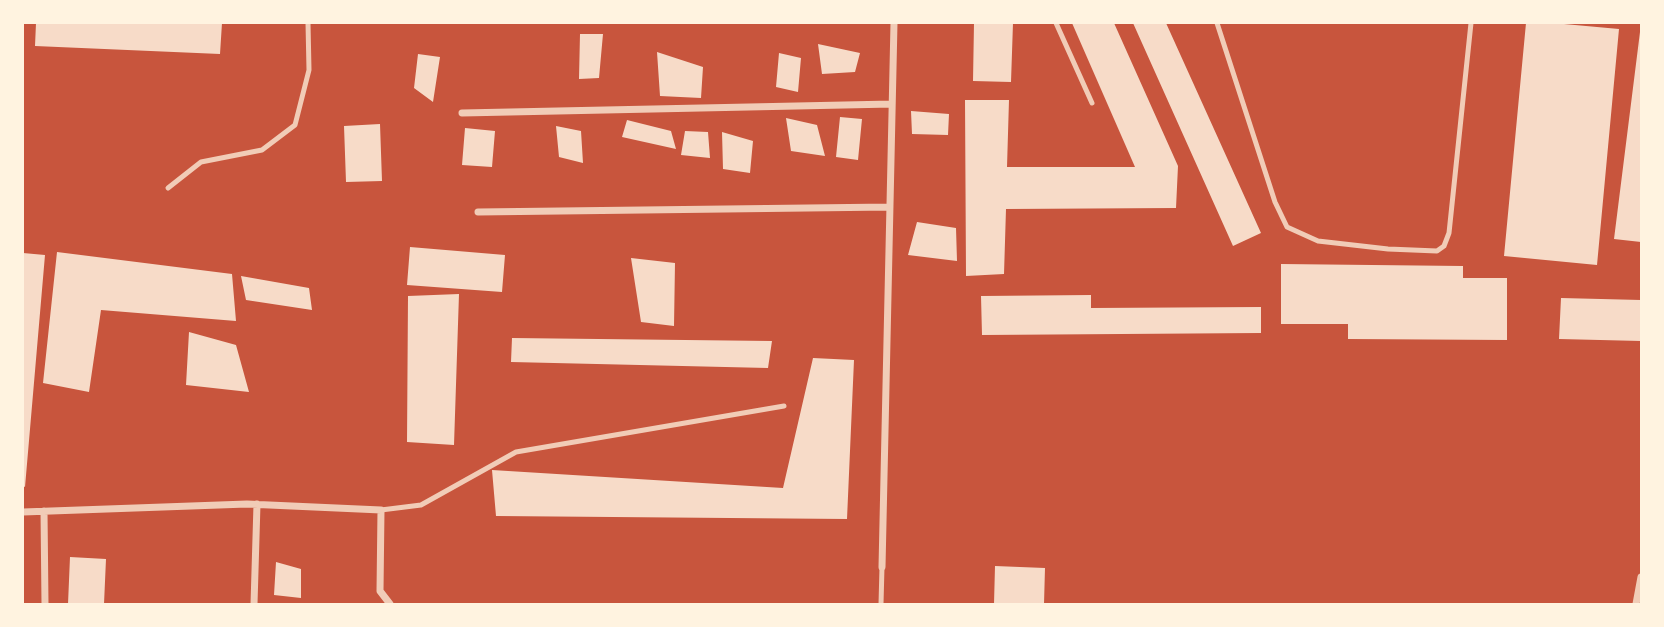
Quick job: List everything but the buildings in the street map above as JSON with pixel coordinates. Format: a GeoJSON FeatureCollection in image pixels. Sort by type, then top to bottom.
{"type":"FeatureCollection","features":[{"type":"Feature","properties":{"kind":"street"},"geometry":{"type":"LineString","coordinates":[[882,566],[894,23]]}},
{"type":"Feature","properties":{"kind":"street"},"geometry":{"type":"LineString","coordinates":[[462,113],[892,104]]}},
{"type":"Feature","properties":{"kind":"street"},"geometry":{"type":"LineString","coordinates":[[478,212],[890,207]]}},
{"type":"Feature","properties":{"kind":"street"},"geometry":{"type":"LineString","coordinates":[[254,604],[257,504]]}},
{"type":"Feature","properties":{"kind":"street"},"geometry":{"type":"LineString","coordinates":[[23,512],[257,504],[381,510],[380,591],[390,604]]}},
{"type":"Feature","properties":{"kind":"street"},"geometry":{"type":"LineString","coordinates":[[44,511],[45,604]]}},
{"type":"Feature","properties":{"kind":"street"},"geometry":{"type":"LineString","coordinates":[[1636,604],[1641,577]]}},
{"type":"Feature","properties":{"kind":"lane"},"geometry":{"type":"LineString","coordinates":[[169,188],[201,162],[262,150],[295,125],[309,69],[308,23]]}},
{"type":"Feature","properties":{"kind":"lane"},"geometry":{"type":"LineString","coordinates":[[1056,23],[1093,103]]}},
{"type":"Feature","properties":{"kind":"lane"},"geometry":{"type":"LineString","coordinates":[[1217,23],[1275,202],[1287,227],[1318,241],[1388,249],[1437,251],[1444,246],[1449,233],[1471,23]]}},
{"type":"Feature","properties":{"kind":"lane"},"geometry":{"type":"LineString","coordinates":[[381,510],[421,505],[516,452],[784,406]]}},
{"type":"Feature","properties":{"kind":"lane"},"geometry":{"type":"LineString","coordinates":[[881,604],[882,566]]}}]}
